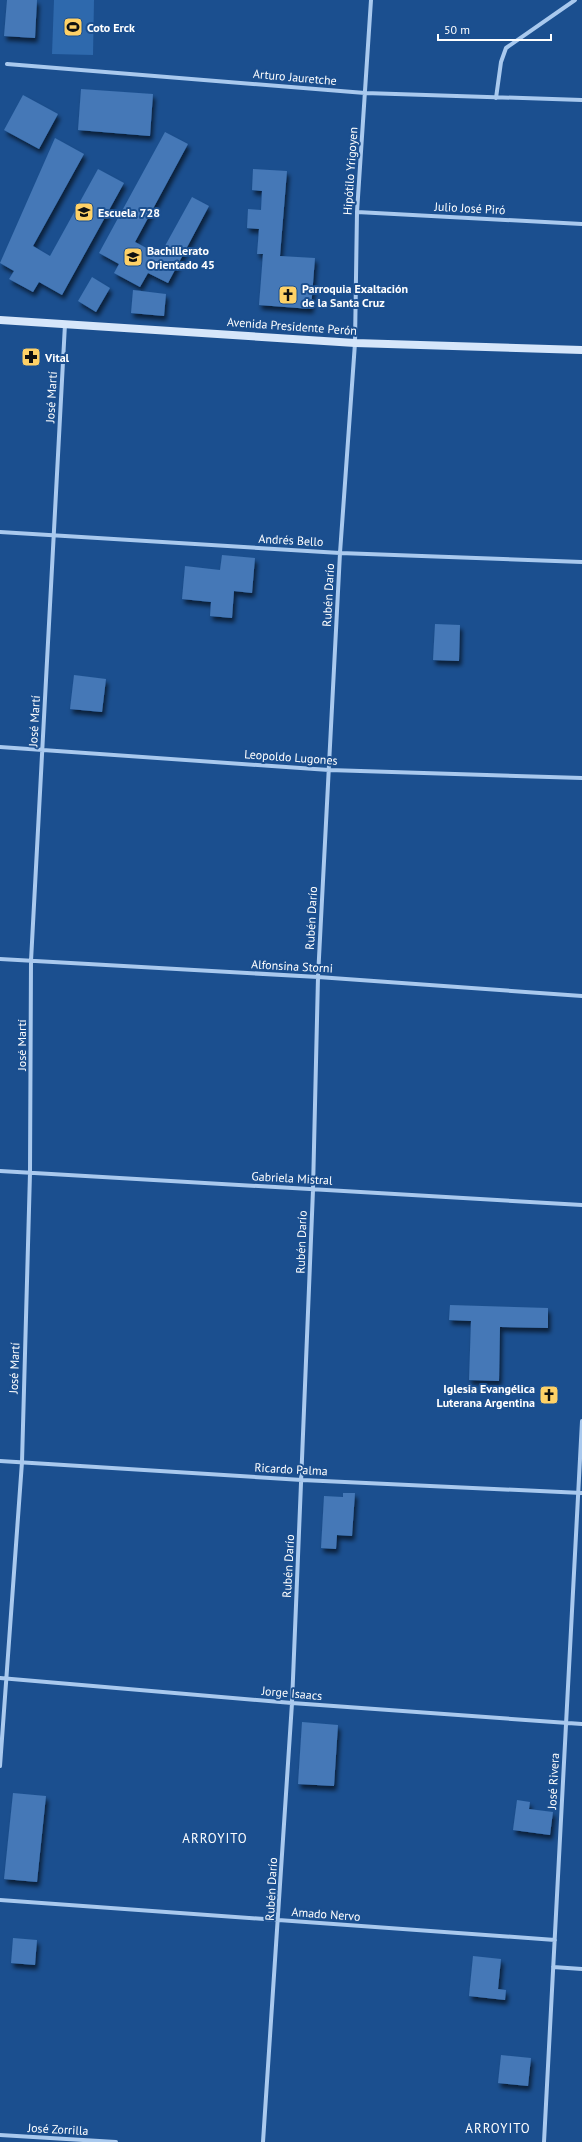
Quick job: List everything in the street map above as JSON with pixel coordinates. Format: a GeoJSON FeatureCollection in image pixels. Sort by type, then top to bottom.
{"type":"FeatureCollection","features":[{"type":"Feature","properties":{"kind":"main road","name":"Avenida Presidente Perón"},"geometry":{"type":"LineString","coordinates":[[0,320],[65,323],[355,343],[582,350]]}},
{"type":"Feature","properties":{"kind":"street","name":"Hipótilo Yrigoyen"},"geometry":{"type":"LineString","coordinates":[[355,343],[357,212],[372,0]]}},
{"type":"Feature","properties":{"kind":"street"},"geometry":{"type":"LineString","coordinates":[[496,98],[501,62],[506,48],[575,0]]}},
{"type":"Feature","properties":{"kind":"street","name":"Arturo Jauretche"},"geometry":{"type":"LineString","coordinates":[[7,64],[365,93],[582,100]]}},
{"type":"Feature","properties":{"kind":"street","name":"Julio José Piró"},"geometry":{"type":"LineString","coordinates":[[357,212],[582,224]]}},
{"type":"Feature","properties":{"kind":"street","name":"José Martí"},"geometry":{"type":"LineString","coordinates":[[0,1766],[22,1462],[30,1173],[31,961],[65,323]]}},
{"type":"Feature","properties":{"kind":"street","name":"Rubén Darío"},"geometry":{"type":"LineString","coordinates":[[263,2142],[279,1920],[292,1703],[313,1190],[318,977],[340,553],[355,343]]}},
{"type":"Feature","properties":{"kind":"street","name":"Andrés Bello"},"geometry":{"type":"LineString","coordinates":[[0,532],[340,553],[582,562]]}},
{"type":"Feature","properties":{"kind":"street","name":"Leopoldo Lugones"},"geometry":{"type":"LineString","coordinates":[[0,747],[42,748],[329,770],[582,778]]}},
{"type":"Feature","properties":{"kind":"street","name":"Alfonsina Storni"},"geometry":{"type":"LineString","coordinates":[[0,959],[318,977],[582,996]]}},
{"type":"Feature","properties":{"kind":"street","name":"Gabriela Mistral"},"geometry":{"type":"LineString","coordinates":[[0,1171],[582,1205]]}},
{"type":"Feature","properties":{"kind":"street","name":"José Rivera"},"geometry":{"type":"LineString","coordinates":[[544,2142],[566,1723],[580,1492],[582,1421]]}},
{"type":"Feature","properties":{"kind":"street","name":"Ricardo Palma"},"geometry":{"type":"LineString","coordinates":[[0,1461],[302,1480],[580,1492]]}},
{"type":"Feature","properties":{"kind":"street","name":"Jorge Isaacs"},"geometry":{"type":"LineString","coordinates":[[0,1678],[292,1703],[582,1724]]}},
{"type":"Feature","properties":{"kind":"street","name":"Amado Nervo"},"geometry":{"type":"LineString","coordinates":[[0,1900],[555,1940]]}},
{"type":"Feature","properties":{"kind":"street"},"geometry":{"type":"LineString","coordinates":[[553,1968],[582,1969]]}},
{"type":"Feature","properties":{"kind":"street","name":"José Zorrilla"},"geometry":{"type":"LineString","coordinates":[[0,2135],[116,2142]]}},
{"type":"Feature","properties":{"kind":"shaded area","name":"Coto Erck"},"geometry":{"type":"Polygon","coordinates":[[[54,0],[94,0],[93,55],[52,54],[54,0]]]}},
{"type":"Feature","properties":{"kind":"building"},"geometry":{"type":"Polygon","coordinates":[[[7,0],[37,0],[35,38],[4,36],[7,0]]]}},
{"type":"Feature","properties":{"kind":"building"},"geometry":{"type":"Polygon","coordinates":[[[81,89],[153,94],[150,136],[78,130],[81,89]]]}},
{"type":"Feature","properties":{"kind":"building"},"geometry":{"type":"Polygon","coordinates":[[[23,95],[58,114],[39,149],[4,130],[23,95]]]}},
{"type":"Feature","properties":{"kind":"building"},"geometry":{"type":"Polygon","coordinates":[[[165,132],[188,144],[135,242],[160,255],[192,197],[209,206],[168,283],[148,273],[140,287],[114,273],[119,264],[99,253],[165,132]]]}},
{"type":"Feature","properties":{"kind":"building"},"geometry":{"type":"Polygon","coordinates":[[[55,138],[84,154],[33,246],[50,256],[98,169],[124,183],[62,295],[39,282],[33,292],[9,279],[14,271],[0,263],[55,138]]]}},
{"type":"Feature","properties":{"kind":"building"},"geometry":{"type":"Polygon","coordinates":[[[253,169],[287,171],[280,256],[315,258],[311,309],[259,305],[263,254],[257,254],[259,229],[247,228],[248,209],[261,210],[262,191],[252,190],[253,169]]]}},
{"type":"Feature","properties":{"kind":"building"},"geometry":{"type":"Polygon","coordinates":[[[92,277],[110,288],[96,312],[78,301],[92,277]]]}},
{"type":"Feature","properties":{"kind":"building"},"geometry":{"type":"Polygon","coordinates":[[[133,290],[166,294],[164,316],[131,313],[133,290]]]}},
{"type":"Feature","properties":{"kind":"building"},"geometry":{"type":"Polygon","coordinates":[[[222,555],[255,558],[252,593],[234,591],[232,618],[210,616],[211,602],[182,599],[185,566],[220,570],[222,555]]]}},
{"type":"Feature","properties":{"kind":"building"},"geometry":{"type":"Polygon","coordinates":[[[435,624],[460,625],[459,661],[433,660],[435,624]]]}},
{"type":"Feature","properties":{"kind":"building"},"geometry":{"type":"Polygon","coordinates":[[[74,675],[106,679],[102,712],[70,709],[74,675]]]}},
{"type":"Feature","properties":{"kind":"building"},"geometry":{"type":"Polygon","coordinates":[[[450,1305],[548,1308],[548,1328],[500,1327],[499,1381],[469,1380],[471,1321],[449,1320],[450,1305]]]}},
{"type":"Feature","properties":{"kind":"building"},"geometry":{"type":"Polygon","coordinates":[[[343,1493],[355,1493],[352,1536],[337,1535],[336,1549],[321,1548],[324,1496],[343,1497],[343,1493]]]}},
{"type":"Feature","properties":{"kind":"building"},"geometry":{"type":"Polygon","coordinates":[[[302,1722],[338,1725],[334,1786],[298,1784],[302,1722]]]}},
{"type":"Feature","properties":{"kind":"building"},"geometry":{"type":"Polygon","coordinates":[[[13,1793],[46,1796],[37,1882],[4,1879],[13,1793]]]}},
{"type":"Feature","properties":{"kind":"building"},"geometry":{"type":"Polygon","coordinates":[[[517,1800],[530,1802],[529,1809],[553,1812],[550,1835],[513,1830],[517,1800]]]}},
{"type":"Feature","properties":{"kind":"building"},"geometry":{"type":"Polygon","coordinates":[[[13,1938],[37,1940],[35,1965],[11,1963],[13,1938]]]}},
{"type":"Feature","properties":{"kind":"building"},"geometry":{"type":"Polygon","coordinates":[[[473,1956],[501,1959],[498,1989],[506,1990],[505,2000],[469,1996],[473,1956]]]}},
{"type":"Feature","properties":{"kind":"building"},"geometry":{"type":"Polygon","coordinates":[[[501,2055],[531,2058],[528,2086],[498,2083],[501,2055]]]}},
{"type":"Feature","properties":{"kind":"place","name":"Coto Erck"},"geometry":{"type":"Point","coordinates":[73,27]}},
{"type":"Feature","properties":{"kind":"place","name":"Escuela 728"},"geometry":{"type":"Point","coordinates":[84,212]}},
{"type":"Feature","properties":{"kind":"place","name":"Bachillerato Orientado 45"},"geometry":{"type":"Point","coordinates":[133,257]}},
{"type":"Feature","properties":{"kind":"place","name":"Parroquia Exaltación de la Santa Cruz"},"geometry":{"type":"Point","coordinates":[288,295]}},
{"type":"Feature","properties":{"kind":"place","name":"Vital"},"geometry":{"type":"Point","coordinates":[31,357]}},
{"type":"Feature","properties":{"kind":"place","name":"Iglesia Evangélica Luterana Argentina"},"geometry":{"type":"Point","coordinates":[549,1395]}},
{"type":"Feature","properties":{"kind":"district","name":"ARROYITO"},"geometry":{"type":"Point","coordinates":[215,1838]}},
{"type":"Feature","properties":{"kind":"district","name":"ARROYITO"},"geometry":{"type":"Point","coordinates":[498,2128]}}]}
